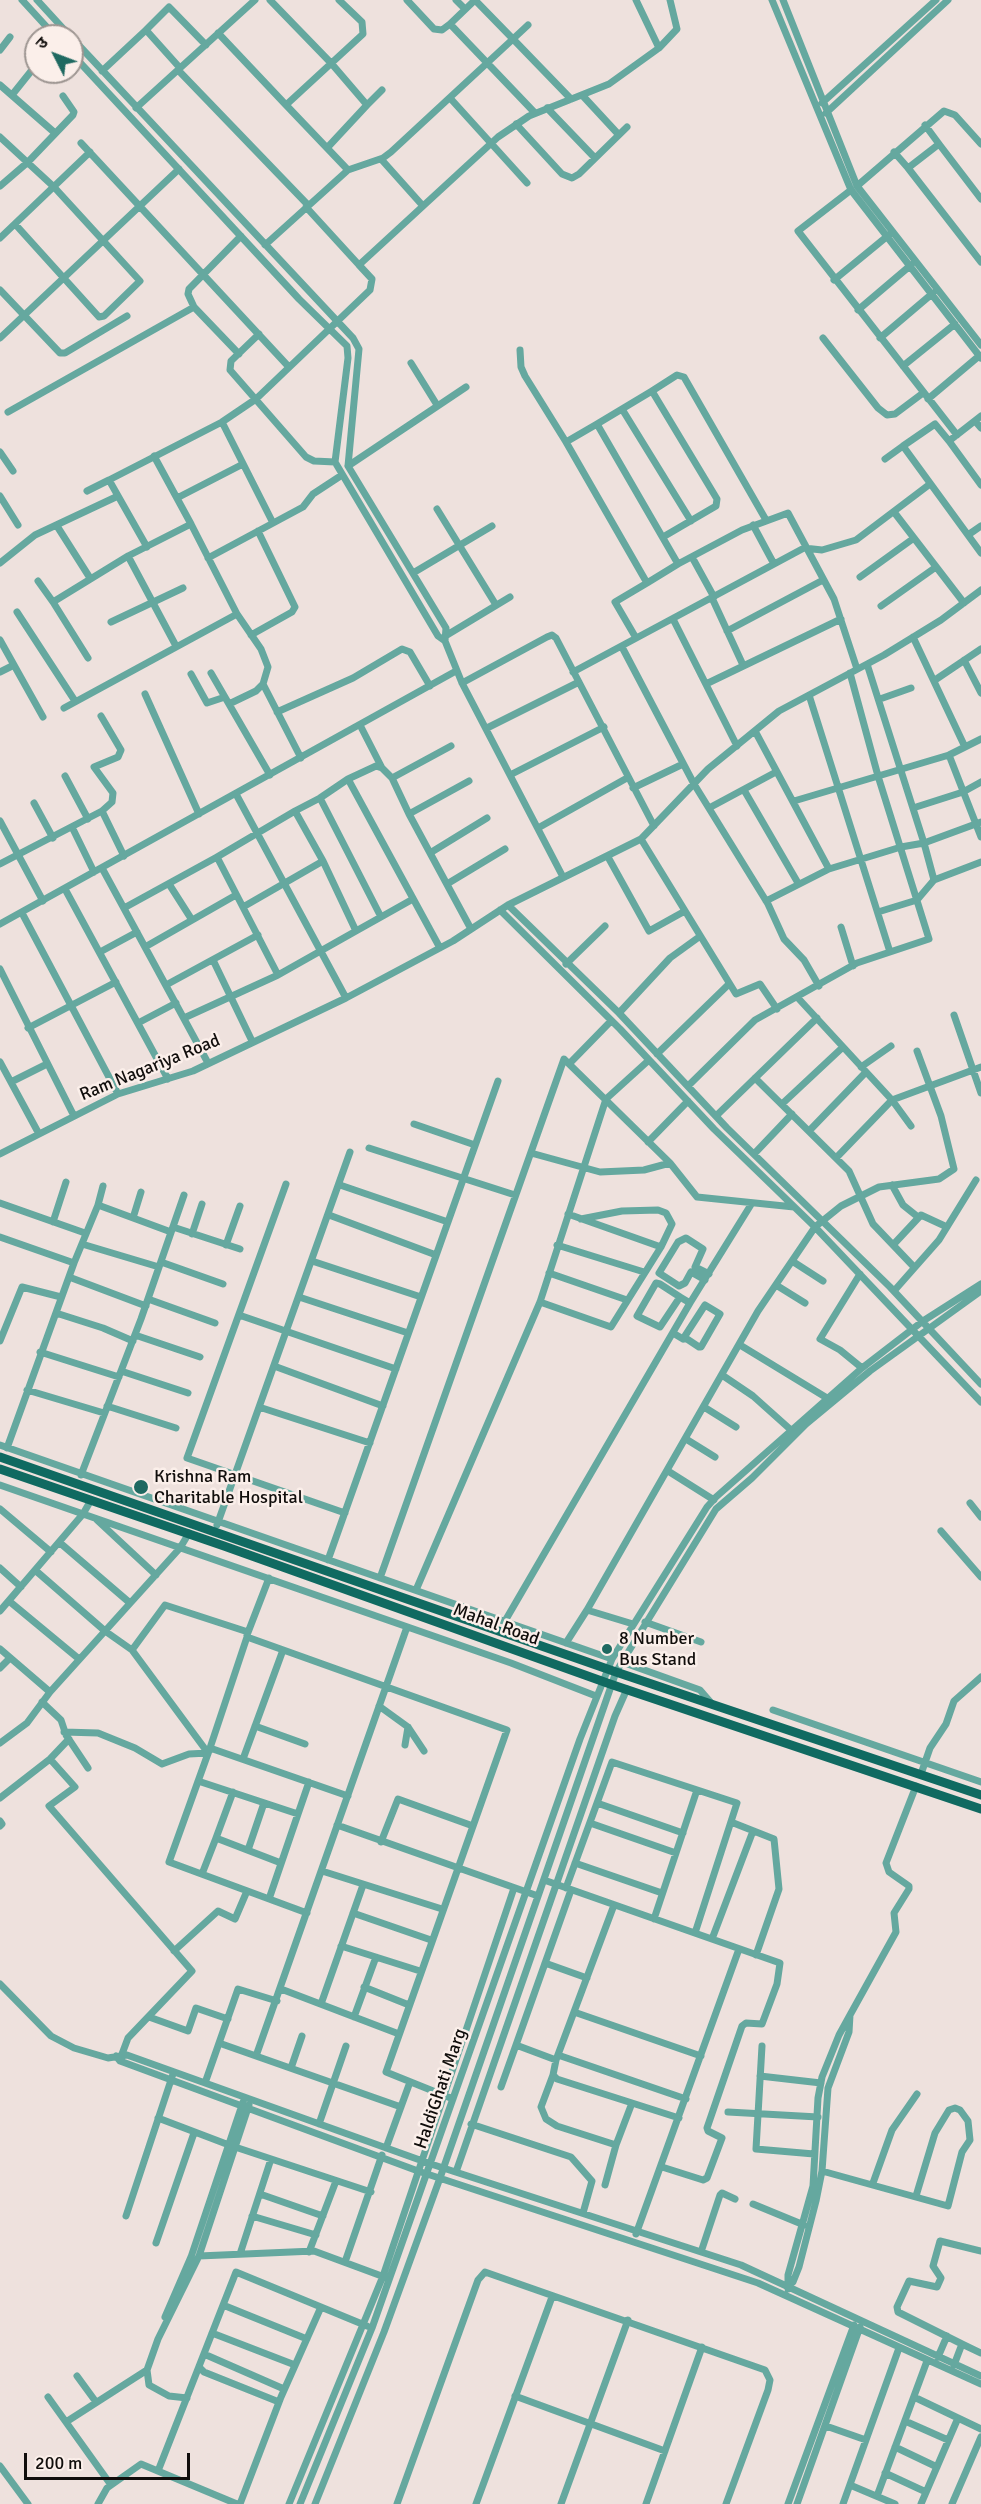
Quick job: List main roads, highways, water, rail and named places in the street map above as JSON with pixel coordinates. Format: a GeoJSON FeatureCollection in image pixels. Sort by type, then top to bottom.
{"type":"FeatureCollection","features":[{"type":"Feature","properties":{"kind":"main road","name":"Mahal Road"},"geometry":{"type":"LineString","coordinates":[[0,1457],[217,1527],[611,1666],[713,1705],[981,1795]]}},
{"type":"Feature","properties":{"kind":"main road","name":"Mahal Road"},"geometry":{"type":"LineString","coordinates":[[0,1469],[189,1533],[606,1682],[981,1809]]}},
{"type":"Feature","properties":{"kind":"place","name":"Krishna Ram Charitable Hospital"},"geometry":{"type":"Point","coordinates":[141,1487]}},
{"type":"Feature","properties":{"kind":"place","name":"8 Number Bus Stand"},"geometry":{"type":"Point","coordinates":[607,1649]}}]}
